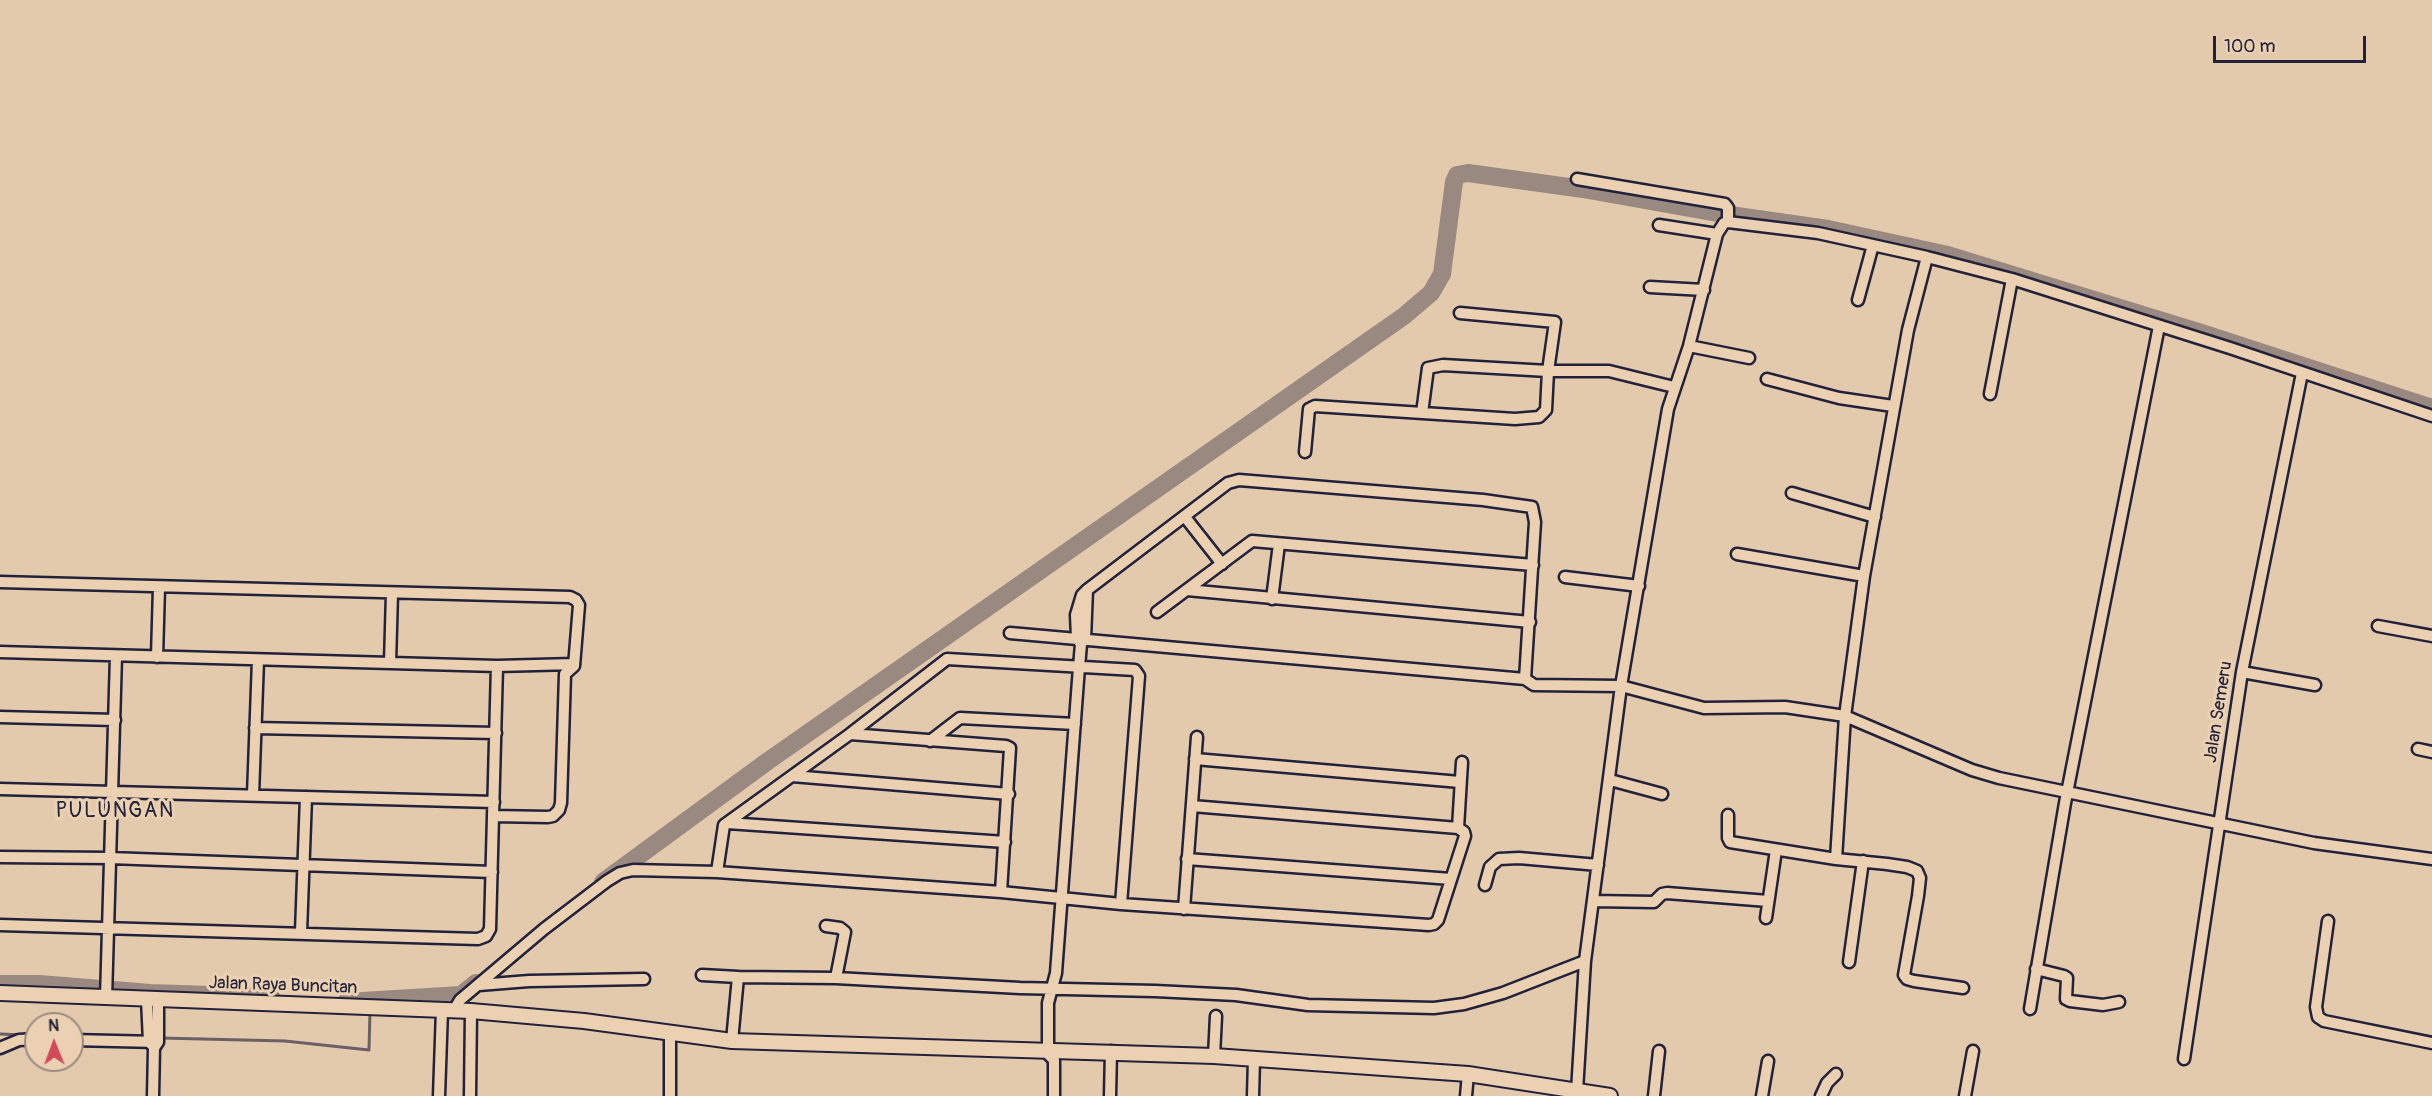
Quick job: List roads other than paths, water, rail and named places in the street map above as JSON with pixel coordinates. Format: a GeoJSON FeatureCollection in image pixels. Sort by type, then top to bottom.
{"type":"FeatureCollection","features":[{"type":"Feature","properties":{"kind":"street"},"geometry":{"type":"LineString","coordinates":[[1577,179],[1725,204],[1728,216],[1717,234],[1689,346],[1668,409],[1621,692],[1593,901],[1585,965],[1577,1091]]}},
{"type":"Feature","properties":{"kind":"street"},"geometry":{"type":"LineString","coordinates":[[1728,216],[1928,257],[2012,279],[2432,416]]}},
{"type":"Feature","properties":{"kind":"street"},"geometry":{"type":"LineString","coordinates":[[1659,225],[1717,234]]}},
{"type":"Feature","properties":{"kind":"street"},"geometry":{"type":"LineString","coordinates":[[1858,300],[1873,245]]}},
{"type":"Feature","properties":{"kind":"street"},"geometry":{"type":"LineString","coordinates":[[1836,859],[1844,722],[1864,576],[1908,330],[1928,257]]}},
{"type":"Feature","properties":{"kind":"street"},"geometry":{"type":"LineString","coordinates":[[1990,394],[2012,279]]}},
{"type":"Feature","properties":{"kind":"street"},"geometry":{"type":"LineString","coordinates":[[1650,287],[1704,290]]}},
{"type":"Feature","properties":{"kind":"street"},"geometry":{"type":"LineString","coordinates":[[1305,452],[1308,409],[1315,406],[1515,419],[1539,417],[1546,410],[1548,371],[1555,322],[1460,313]]}},
{"type":"Feature","properties":{"kind":"street"},"geometry":{"type":"LineString","coordinates":[[2030,1009],[2066,798],[2159,326]]}},
{"type":"Feature","properties":{"kind":"street"},"geometry":{"type":"LineString","coordinates":[[1689,346],[1749,357]]}},
{"type":"Feature","properties":{"kind":"street"},"geometry":{"type":"LineString","coordinates":[[1422,412],[1428,368],[1443,365],[1548,371],[1609,371],[1674,387]]}},
{"type":"Feature","properties":{"kind":"street","name":"Jalan Semeru"},"geometry":{"type":"LineString","coordinates":[[2184,1059],[2242,672],[2302,373]]}},
{"type":"Feature","properties":{"kind":"street"},"geometry":{"type":"LineString","coordinates":[[1767,379],[1839,398],[1893,406]]}},
{"type":"Feature","properties":{"kind":"street"},"geometry":{"type":"LineString","coordinates":[[1054,1096],[1054,1060],[1048,1050],[1048,1004],[1056,973],[1080,649],[1087,590],[1228,483],[1239,480],[1528,505],[1535,512],[1525,679]]}},
{"type":"Feature","properties":{"kind":"street"},"geometry":{"type":"LineString","coordinates":[[1792,493],[1875,517]]}},
{"type":"Feature","properties":{"kind":"street"},"geometry":{"type":"LineString","coordinates":[[1185,517],[1222,564]]}},
{"type":"Feature","properties":{"kind":"street"},"geometry":{"type":"LineString","coordinates":[[1157,612],[1250,542],[1533,565]]}},
{"type":"Feature","properties":{"kind":"street"},"geometry":{"type":"LineString","coordinates":[[1272,599],[1279,544]]}},
{"type":"Feature","properties":{"kind":"street"},"geometry":{"type":"LineString","coordinates":[[1737,554],[1864,576]]}},
{"type":"Feature","properties":{"kind":"street"},"geometry":{"type":"LineString","coordinates":[[1565,577],[1639,586]]}},
{"type":"Feature","properties":{"kind":"street"},"geometry":{"type":"LineString","coordinates":[[0,582],[570,597],[579,605],[574,664],[565,674],[559,810],[553,816],[548,817],[493,816]]}},
{"type":"Feature","properties":{"kind":"street"},"geometry":{"type":"LineString","coordinates":[[157,657],[159,587]]}},
{"type":"Feature","properties":{"kind":"street"},"geometry":{"type":"LineString","coordinates":[[1187,590],[1530,622]]}},
{"type":"Feature","properties":{"kind":"street"},"geometry":{"type":"LineString","coordinates":[[390,663],[392,593]]}},
{"type":"Feature","properties":{"kind":"street"},"geometry":{"type":"LineString","coordinates":[[2378,626],[2432,636]]}},
{"type":"Feature","properties":{"kind":"street"},"geometry":{"type":"LineString","coordinates":[[1010,633],[1080,649],[1135,670],[1139,676],[1121,904]]}},
{"type":"Feature","properties":{"kind":"street"},"geometry":{"type":"LineString","coordinates":[[717,872],[723,828],[727,823],[850,734],[947,659],[1080,649],[1525,679],[1534,685],[1621,692],[1704,708],[1785,707],[1844,722],[1971,770],[2066,798],[2218,829],[2432,859]]}},
{"type":"Feature","properties":{"kind":"street"},"geometry":{"type":"LineString","coordinates":[[0,652],[497,666],[574,664]]}},
{"type":"Feature","properties":{"kind":"street"},"geometry":{"type":"LineString","coordinates":[[106,994],[114,792],[116,657]]}},
{"type":"Feature","properties":{"kind":"street"},"geometry":{"type":"LineString","coordinates":[[253,795],[258,660]]}},
{"type":"Feature","properties":{"kind":"street"},"geometry":{"type":"LineString","coordinates":[[0,925],[301,932],[478,939],[486,936],[490,929],[497,666]]}},
{"type":"Feature","properties":{"kind":"street"},"geometry":{"type":"LineString","coordinates":[[2242,672],[2315,685]]}},
{"type":"Feature","properties":{"kind":"street"},"geometry":{"type":"LineString","coordinates":[[0,717],[115,720]]}},
{"type":"Feature","properties":{"kind":"street"},"geometry":{"type":"LineString","coordinates":[[930,741],[960,718],[1075,724]]}},
{"type":"Feature","properties":{"kind":"street"},"geometry":{"type":"LineString","coordinates":[[255,728],[496,733]]}},
{"type":"Feature","properties":{"kind":"street"},"geometry":{"type":"LineString","coordinates":[[850,734],[1010,748],[1009,794],[1001,892]]}},
{"type":"Feature","properties":{"kind":"street"},"geometry":{"type":"LineString","coordinates":[[1184,909],[1197,737]]}},
{"type":"Feature","properties":{"kind":"street"},"geometry":{"type":"LineString","coordinates":[[2418,749],[2432,752]]}},
{"type":"Feature","properties":{"kind":"street"},"geometry":{"type":"LineString","coordinates":[[1195,759],[1460,782]]}},
{"type":"Feature","properties":{"kind":"street"},"geometry":{"type":"LineString","coordinates":[[1458,828],[1462,762]]}},
{"type":"Feature","properties":{"kind":"street"},"geometry":{"type":"LineString","coordinates":[[792,776],[1009,794]]}},
{"type":"Feature","properties":{"kind":"street"},"geometry":{"type":"LineString","coordinates":[[1610,780],[1662,794]]}},
{"type":"Feature","properties":{"kind":"street"},"geometry":{"type":"LineString","coordinates":[[0,789],[494,802]]}},
{"type":"Feature","properties":{"kind":"street"},"geometry":{"type":"LineString","coordinates":[[301,932],[306,797]]}},
{"type":"Feature","properties":{"kind":"street"},"geometry":{"type":"LineString","coordinates":[[439,1096],[445,1014],[544,929],[620,873],[633,870],[717,872],[1001,892],[1184,909],[1429,925],[1438,920],[1465,836],[1464,832],[1458,828],[1191,807]]}},
{"type":"Feature","properties":{"kind":"street"},"geometry":{"type":"LineString","coordinates":[[1728,815],[1730,842],[1836,859],[1907,867],[1917,871],[1920,878],[1904,975],[1907,980],[1962,988]]}},
{"type":"Feature","properties":{"kind":"street"},"geometry":{"type":"LineString","coordinates":[[727,823],[1005,842]]}},
{"type":"Feature","properties":{"kind":"street"},"geometry":{"type":"LineString","coordinates":[[1766,918],[1776,850]]}},
{"type":"Feature","properties":{"kind":"street"},"geometry":{"type":"LineString","coordinates":[[0,857],[110,858],[492,872]]}},
{"type":"Feature","properties":{"kind":"street"},"geometry":{"type":"LineString","coordinates":[[1485,885],[1494,861],[1508,857],[1598,865]]}},
{"type":"Feature","properties":{"kind":"street"},"geometry":{"type":"LineString","coordinates":[[1187,859],[1451,879]]}},
{"type":"Feature","properties":{"kind":"street"},"geometry":{"type":"LineString","coordinates":[[1849,962],[1863,861]]}},
{"type":"Feature","properties":{"kind":"street"},"geometry":{"type":"LineString","coordinates":[[1593,901],[1654,903],[1662,894],[1667,893],[1768,901]]}},
{"type":"Feature","properties":{"kind":"street"},"geometry":{"type":"LineString","coordinates":[[2328,921],[2316,1007],[2318,1017],[2324,1021],[2432,1043]]}},
{"type":"Feature","properties":{"kind":"street"},"geometry":{"type":"LineString","coordinates":[[826,926],[840,928],[845,932],[836,978]]}},
{"type":"Feature","properties":{"kind":"street"},"geometry":{"type":"LineString","coordinates":[[702,975],[836,978],[1236,995],[1308,1005],[1434,1008],[1464,1004],[1503,993],[1585,965]]}},
{"type":"Feature","properties":{"kind":"street"},"geometry":{"type":"LineString","coordinates":[[2036,969],[2067,978],[2066,999],[2070,1001],[2103,1005],[2119,1002]]}},
{"type":"Feature","properties":{"kind":"street"},"geometry":{"type":"LineString","coordinates":[[732,1041],[738,977]]}},
{"type":"Feature","properties":{"kind":"street"},"geometry":{"type":"LineString","coordinates":[[478,985],[644,979]]}},
{"type":"Feature","properties":{"kind":"street","name":"Jalan Raya Buncitan"},"geometry":{"type":"LineString","coordinates":[[0,993],[106,994],[152,999],[417,1009],[471,1016],[584,1021],[670,1038],[1048,1050],[1111,1058],[1214,1056],[1467,1074],[1610,1096]]}},
{"type":"Feature","properties":{"kind":"street"},"geometry":{"type":"LineString","coordinates":[[152,999],[153,1096]]}},
{"type":"Feature","properties":{"kind":"street"},"geometry":{"type":"LineString","coordinates":[[470,1096],[471,1016]]}},
{"type":"Feature","properties":{"kind":"street"},"geometry":{"type":"LineString","coordinates":[[1214,1056],[1216,1016]]}},
{"type":"Feature","properties":{"kind":"street"},"geometry":{"type":"LineString","coordinates":[[670,1038],[670,1096]]}},
{"type":"Feature","properties":{"kind":"street"},"geometry":{"type":"LineString","coordinates":[[84,1040],[153,1039]]}},
{"type":"Feature","properties":{"kind":"street"},"geometry":{"type":"LineString","coordinates":[[0,1048],[24,1040]]}},
{"type":"Feature","properties":{"kind":"street"},"geometry":{"type":"LineString","coordinates":[[1654,1096],[1659,1051]]}},
{"type":"Feature","properties":{"kind":"street"},"geometry":{"type":"LineString","coordinates":[[1965,1096],[1972,1051]]}},
{"type":"Feature","properties":{"kind":"street"},"geometry":{"type":"LineString","coordinates":[[1110,1096],[1111,1058]]}},
{"type":"Feature","properties":{"kind":"street"},"geometry":{"type":"LineString","coordinates":[[1253,1096],[1254,1059]]}},
{"type":"Feature","properties":{"kind":"street"},"geometry":{"type":"LineString","coordinates":[[1762,1096],[1768,1061]]}},
{"type":"Feature","properties":{"kind":"street"},"geometry":{"type":"LineString","coordinates":[[1466,1096],[1467,1074]]}},
{"type":"Feature","properties":{"kind":"street"},"geometry":{"type":"LineString","coordinates":[[1821,1096],[1827,1083],[1836,1074]]}},
{"type":"Feature","properties":{"kind":"waterway"},"geometry":{"type":"LineString","coordinates":[[603,882],[768,761],[1404,316],[1431,293],[1442,274],[1454,182],[1457,175],[1468,173],[1583,189],[1723,214],[1828,229],[1948,255],[2202,333],[2432,408]]}},
{"type":"Feature","properties":{"kind":"waterway"},"geometry":{"type":"LineString","coordinates":[[346,1002],[461,995],[476,983]]}},
{"type":"Feature","properties":{"kind":"waterway"},"geometry":{"type":"LineString","coordinates":[[0,984],[39,984],[150,993],[271,997]]}},
{"type":"Feature","properties":{"kind":"waterway"},"geometry":{"type":"LineString","coordinates":[[161,1038],[285,1041],[369,1050],[370,1011]]}},
{"type":"Feature","properties":{"kind":"waterway"},"geometry":{"type":"LineString","coordinates":[[0,1034],[24,1035]]}},
{"type":"Feature","properties":{"kind":"district","name":"PULUNGAN"},"geometry":{"type":"Point","coordinates":[115,812]}}]}
